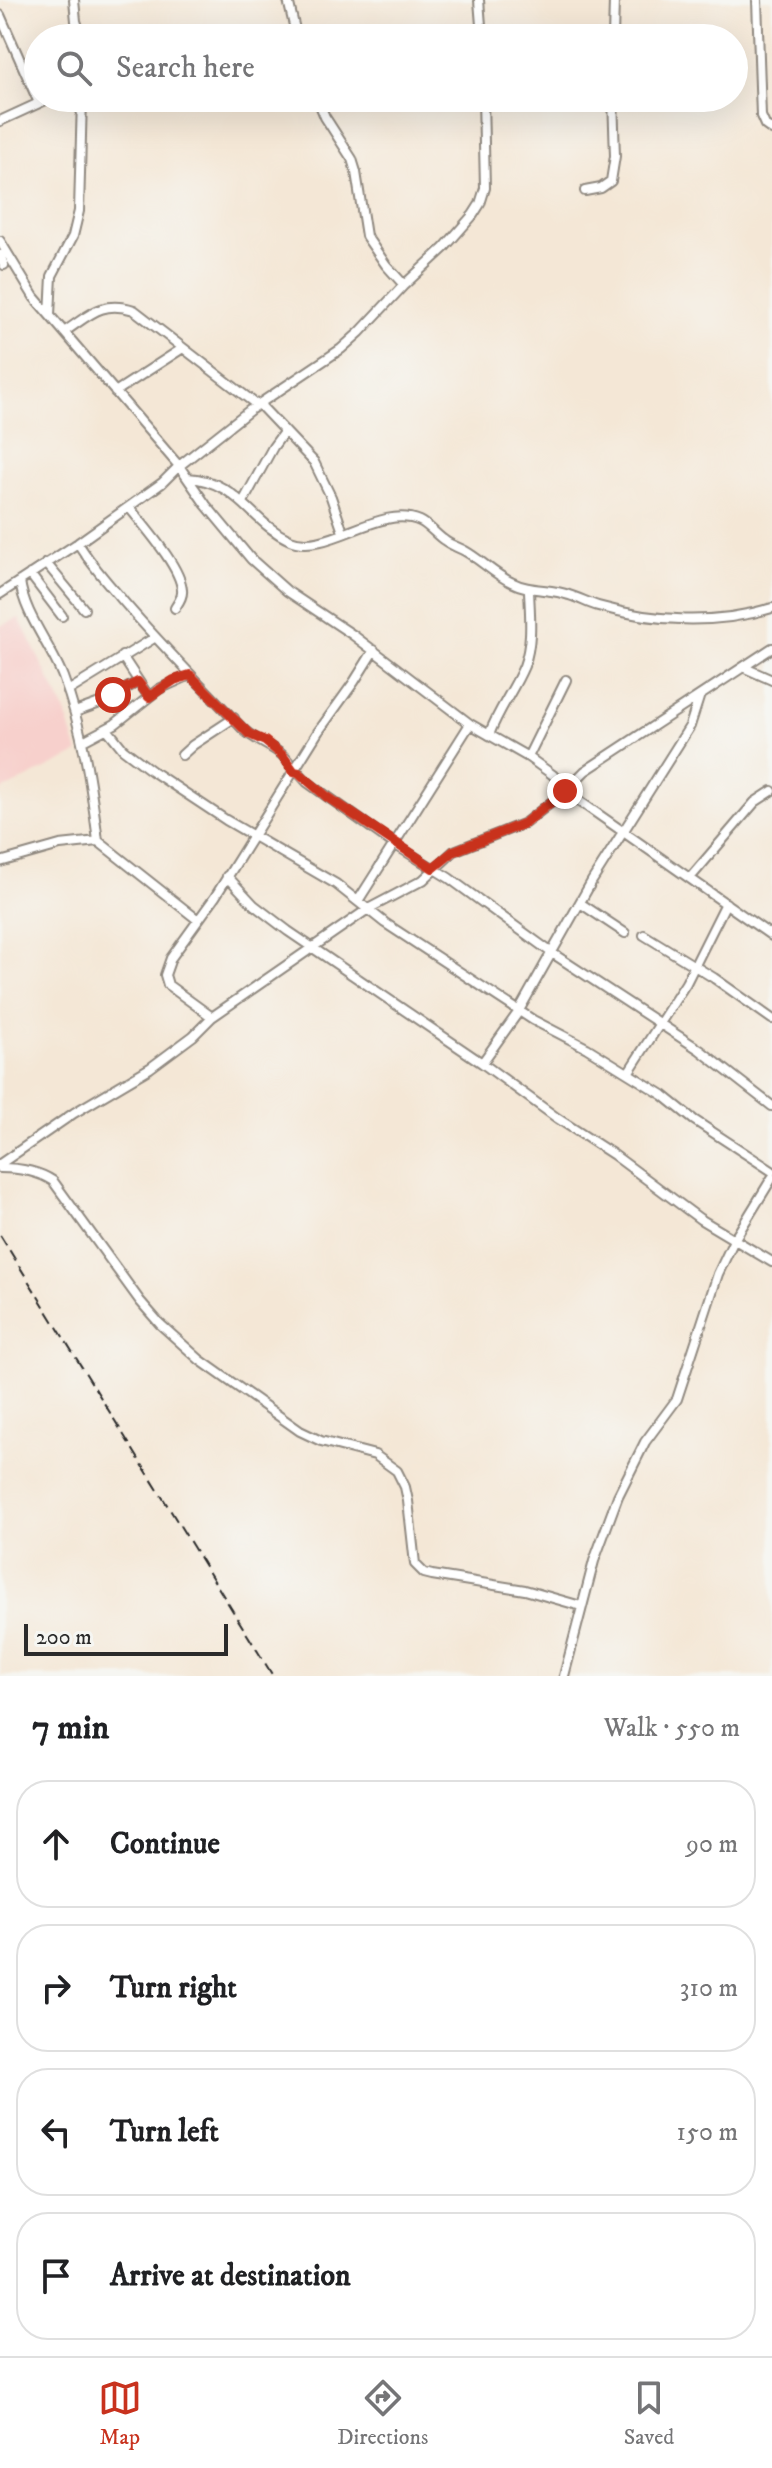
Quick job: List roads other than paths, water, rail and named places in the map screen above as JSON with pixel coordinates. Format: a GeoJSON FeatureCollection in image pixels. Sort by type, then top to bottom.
{"type":"FeatureCollection","features":[{"type":"Feature","properties":{"kind":"street"},"geometry":{"type":"LineString","coordinates":[[74,0],[77,24]]}},
{"type":"Feature","properties":{"kind":"street"},"geometry":{"type":"LineString","coordinates":[[288,0],[294,24]]}},
{"type":"Feature","properties":{"kind":"street"},"geometry":{"type":"LineString","coordinates":[[479,0],[481,24]]}},
{"type":"Feature","properties":{"kind":"street"},"geometry":{"type":"LineString","coordinates":[[613,24],[614,0]]}},
{"type":"Feature","properties":{"kind":"street"},"geometry":{"type":"LineString","coordinates":[[757,0],[761,116],[765,125],[772,130]]}},
{"type":"Feature","properties":{"kind":"street"},"geometry":{"type":"LineString","coordinates":[[1,19],[24,70]]}},
{"type":"Feature","properties":{"kind":"street"},"geometry":{"type":"LineString","coordinates":[[0,121],[24,110]]}},
{"type":"Feature","properties":{"kind":"street"},"geometry":{"type":"LineString","coordinates":[[50,316],[52,276],[73,236],[79,211],[82,112]]}},
{"type":"Feature","properties":{"kind":"street"},"geometry":{"type":"LineString","coordinates":[[323,112],[352,159],[366,236],[404,285]]}},
{"type":"Feature","properties":{"kind":"street"},"geometry":{"type":"LineString","coordinates":[[0,594],[129,507],[258,404],[351,340],[444,248],[480,204],[486,174],[484,112]]}},
{"type":"Feature","properties":{"kind":"street"},"geometry":{"type":"LineString","coordinates":[[585,191],[605,186],[611,181],[615,156],[613,112]]}},
{"type":"Feature","properties":{"kind":"street"},"geometry":{"type":"LineString","coordinates":[[0,241],[5,264]]}},
{"type":"Feature","properties":{"kind":"street"},"geometry":{"type":"LineString","coordinates":[[0,255],[179,466],[213,514],[251,559],[287,591],[374,650],[470,724],[528,757],[553,775],[565,791],[772,936]]}},
{"type":"Feature","properties":{"kind":"street"},"geometry":{"type":"LineString","coordinates":[[64,332],[102,307],[116,305],[134,310],[258,404],[314,462],[343,532]]}},
{"type":"Feature","properties":{"kind":"street"},"geometry":{"type":"LineString","coordinates":[[115,392],[183,348]]}},
{"type":"Feature","properties":{"kind":"street"},"geometry":{"type":"LineString","coordinates":[[243,502],[284,432]]}},
{"type":"Feature","properties":{"kind":"street"},"geometry":{"type":"LineString","coordinates":[[188,478],[214,482],[275,530],[295,541],[316,542],[399,518],[421,521],[446,542],[466,551],[508,581],[529,591],[556,592],[612,610],[666,619],[731,616],[772,608]]}},
{"type":"Feature","properties":{"kind":"street"},"geometry":{"type":"LineString","coordinates":[[129,507],[163,549],[180,582],[182,593],[175,608]]}},
{"type":"Feature","properties":{"kind":"street"},"geometry":{"type":"LineString","coordinates":[[78,543],[98,572],[154,638],[249,734],[265,741],[282,755],[294,772],[552,953],[660,1023],[772,1106]]}},
{"type":"Feature","properties":{"kind":"street"},"geometry":{"type":"LineString","coordinates":[[46,563],[84,609]]}},
{"type":"Feature","properties":{"kind":"street"},"geometry":{"type":"LineString","coordinates":[[30,574],[62,616]]}},
{"type":"Feature","properties":{"kind":"street"},"geometry":{"type":"LineString","coordinates":[[20,581],[26,604],[56,660],[75,712],[83,741],[98,841],[198,920]]}},
{"type":"Feature","properties":{"kind":"street"},"geometry":{"type":"LineString","coordinates":[[45,593],[61,581]]}},
{"type":"Feature","properties":{"kind":"street"},"geometry":{"type":"LineString","coordinates":[[489,735],[525,663],[532,623],[529,591]]}},
{"type":"Feature","properties":{"kind":"street"},"geometry":{"type":"LineString","coordinates":[[68,691],[154,638]]}},
{"type":"Feature","properties":{"kind":"street"},"geometry":{"type":"LineString","coordinates":[[0,1166],[74,1113],[150,1068],[193,1036],[212,1017],[368,909],[423,880],[454,851],[525,823],[596,762],[772,648]]}},
{"type":"Feature","properties":{"kind":"street"},"geometry":{"type":"LineString","coordinates":[[212,1017],[168,985],[165,975],[171,958],[374,650]]}},
{"type":"Feature","properties":{"kind":"street"},"geometry":{"type":"LineString","coordinates":[[122,656],[149,697]]}},
{"type":"Feature","properties":{"kind":"street"},"geometry":{"type":"LineString","coordinates":[[745,668],[772,680]]}},
{"type":"Feature","properties":{"kind":"street"},"geometry":{"type":"LineString","coordinates":[[83,741],[107,729],[174,680],[190,675]]}},
{"type":"Feature","properties":{"kind":"street"},"geometry":{"type":"LineString","coordinates":[[528,757],[566,680]]}},
{"type":"Feature","properties":{"kind":"street"},"geometry":{"type":"LineString","coordinates":[[75,712],[138,682]]}},
{"type":"Feature","properties":{"kind":"street"},"geometry":{"type":"LineString","coordinates":[[482,1063],[519,1009],[623,831],[690,726],[699,698]]}},
{"type":"Feature","properties":{"kind":"street"},"geometry":{"type":"LineString","coordinates":[[182,755],[234,718]]}},
{"type":"Feature","properties":{"kind":"street"},"geometry":{"type":"LineString","coordinates":[[358,901],[470,724]]}},
{"type":"Feature","properties":{"kind":"street"},"geometry":{"type":"LineString","coordinates":[[107,729],[130,756],[358,901],[385,923],[533,1020],[628,1073],[772,1171]]}},
{"type":"Feature","properties":{"kind":"street"},"geometry":{"type":"LineString","coordinates":[[690,878],[755,802],[772,791]]}},
{"type":"Feature","properties":{"kind":"street"},"geometry":{"type":"LineString","coordinates":[[0,862],[60,845],[98,841]]}},
{"type":"Feature","properties":{"kind":"street"},"geometry":{"type":"LineString","coordinates":[[227,876],[254,905],[313,948],[614,1155],[669,1198],[772,1262]]}},
{"type":"Feature","properties":{"kind":"street"},"geometry":{"type":"LineString","coordinates":[[580,903],[625,933]]}},
{"type":"Feature","properties":{"kind":"street"},"geometry":{"type":"LineString","coordinates":[[628,1073],[695,967],[726,903]]}},
{"type":"Feature","properties":{"kind":"street"},"geometry":{"type":"LineString","coordinates":[[644,935],[772,1019]]}},
{"type":"Feature","properties":{"kind":"street"},"geometry":{"type":"LineString","coordinates":[[0,1166],[53,1181],[160,1324],[238,1389],[300,1431],[321,1441],[375,1455],[388,1462],[405,1487],[415,1564],[424,1573],[525,1590],[581,1606]]}},
{"type":"Feature","properties":{"kind":"street"},"geometry":{"type":"LineString","coordinates":[[564,1676],[594,1561],[632,1463],[677,1399],[718,1274],[734,1240],[772,1178]]}},
{"type":"Feature","properties":{"kind":"railway"},"geometry":{"type":"LineString","coordinates":[[0,1235],[273,1676]]}}]}
